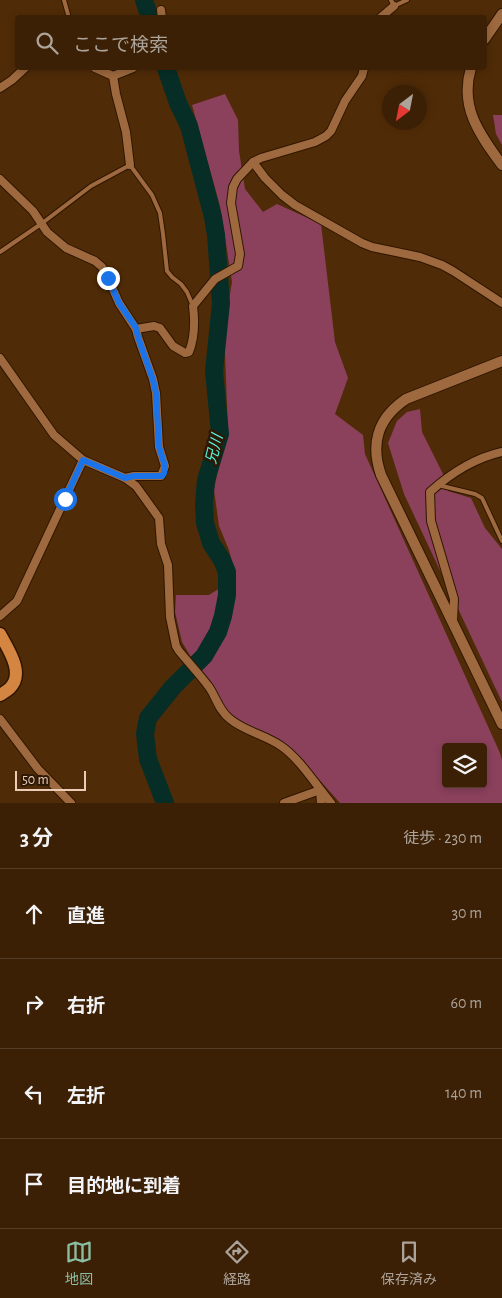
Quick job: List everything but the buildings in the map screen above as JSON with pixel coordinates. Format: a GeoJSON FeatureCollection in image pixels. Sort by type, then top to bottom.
{"type":"FeatureCollection","features":[{"type":"Feature","properties":{"kind":"main road"},"geometry":{"type":"LineString","coordinates":[[0,634],[17,671],[15,681],[10,689],[0,694]]}},
{"type":"Feature","properties":{"kind":"street"},"geometry":{"type":"LineString","coordinates":[[382,15],[392,3]]}},
{"type":"Feature","properties":{"kind":"street"},"geometry":{"type":"LineString","coordinates":[[487,36],[502,14]]}},
{"type":"Feature","properties":{"kind":"street"},"geometry":{"type":"LineString","coordinates":[[0,87],[12,80],[23,70]]}},
{"type":"Feature","properties":{"kind":"street"},"geometry":{"type":"LineString","coordinates":[[100,70],[113,76],[128,70]]}},
{"type":"Feature","properties":{"kind":"street"},"geometry":{"type":"LineString","coordinates":[[136,328],[154,326],[160,328],[174,346],[185,353],[189,352],[195,323],[193,306],[215,279],[238,266],[240,254],[231,203],[233,187],[237,179],[253,162],[315,142],[326,136],[331,131],[345,100],[362,76],[364,70]]}},
{"type":"Feature","properties":{"kind":"street"},"geometry":{"type":"LineString","coordinates":[[471,70],[468,84],[470,113],[477,130],[502,165]]}},
{"type":"Feature","properties":{"kind":"street"},"geometry":{"type":"LineString","coordinates":[[113,76],[126,132],[130,165]]}},
{"type":"Feature","properties":{"kind":"street"},"geometry":{"type":"LineString","coordinates":[[253,162],[282,196],[362,243],[420,257],[442,265],[502,303]]}},
{"type":"Feature","properties":{"kind":"street"},"geometry":{"type":"LineString","coordinates":[[0,180],[33,210],[40,224],[47,232],[66,248],[95,261],[102,267],[119,303],[136,328],[156,393],[159,447],[165,466],[162,476],[134,476],[125,478]]}},
{"type":"Feature","properties":{"kind":"street"},"geometry":{"type":"LineString","coordinates":[[0,358],[54,435],[83,460],[125,478],[136,486],[159,518],[161,544],[168,565],[170,618],[176,646],[208,687],[223,713],[237,724],[283,747],[295,758],[331,803]]}},
{"type":"Feature","properties":{"kind":"street"},"geometry":{"type":"LineString","coordinates":[[502,361],[406,399],[394,407],[382,424],[376,447],[376,457],[381,475],[502,724]]}},
{"type":"Feature","properties":{"kind":"street"},"geometry":{"type":"LineString","coordinates":[[453,622],[454,599],[431,521],[430,492],[476,461],[502,452]]}},
{"type":"Feature","properties":{"kind":"street"},"geometry":{"type":"LineString","coordinates":[[0,616],[17,601],[83,460]]}},
{"type":"Feature","properties":{"kind":"street"},"geometry":{"type":"LineString","coordinates":[[0,719],[38,769],[71,803]]}},
{"type":"Feature","properties":{"kind":"street"},"geometry":{"type":"LineString","coordinates":[[284,803],[320,790]]}},
{"type":"Feature","properties":{"kind":"street"},"geometry":{"type":"LineString","coordinates":[[320,790],[320,803]]}},
{"type":"Feature","properties":{"kind":"lane"},"geometry":{"type":"LineString","coordinates":[[64,0],[69,15]]}},
{"type":"Feature","properties":{"kind":"lane"},"geometry":{"type":"LineString","coordinates":[[392,3],[407,0]]}},
{"type":"Feature","properties":{"kind":"lane"},"geometry":{"type":"LineString","coordinates":[[111,70],[113,76]]}},
{"type":"Feature","properties":{"kind":"lane"},"geometry":{"type":"LineString","coordinates":[[0,252],[91,186],[130,165],[152,194],[160,213],[167,271],[187,292],[193,306]]}},
{"type":"Feature","properties":{"kind":"lane"},"geometry":{"type":"LineString","coordinates":[[438,485],[475,494],[482,498],[502,541]]}},
{"type":"Feature","properties":{"kind":"shaded area"},"geometry":{"type":"Polygon","coordinates":[[[225,94],[238,120],[239,151],[245,189],[263,212],[277,204],[321,224],[335,342],[348,378],[335,414],[363,435],[365,454],[500,753],[502,760],[502,803],[340,803],[293,750],[245,724],[226,711],[220,698],[198,669],[182,642],[175,612],[176,595],[209,595],[236,578],[229,550],[219,526],[214,490],[228,431],[224,329],[232,282],[220,206],[192,105],[225,94]]]}},
{"type":"Feature","properties":{"kind":"shaded area"},"geometry":{"type":"Polygon","coordinates":[[[493,115],[502,115],[502,145],[496,134],[493,115]]]}},
{"type":"Feature","properties":{"kind":"shaded area"},"geometry":{"type":"Polygon","coordinates":[[[420,409],[422,432],[444,476],[448,491],[471,498],[485,528],[502,549],[502,702],[404,494],[388,443],[397,421],[407,412],[420,409]]]}},
{"type":"Feature","properties":{"kind":"waterway","name":"兄川"},"geometry":{"type":"LineString","coordinates":[[144,0],[149,15]]}},
{"type":"Feature","properties":{"kind":"waterway","name":"兄川"},"geometry":{"type":"LineString","coordinates":[[165,803],[148,759],[145,734],[148,718],[173,687],[204,656],[218,632],[227,595],[227,572],[211,543],[205,523],[204,504],[206,480],[220,434],[214,371],[221,303],[216,235],[189,126],[178,103],[167,70]]}},
{"type":"Feature","properties":{"kind":"route"},"geometry":{"type":"LineString","coordinates":[[65,499],[83,460],[125,478],[134,476],[162,476],[164,473],[165,466],[159,447],[156,393],[153,380],[136,328],[119,303],[108,278]]}}]}
